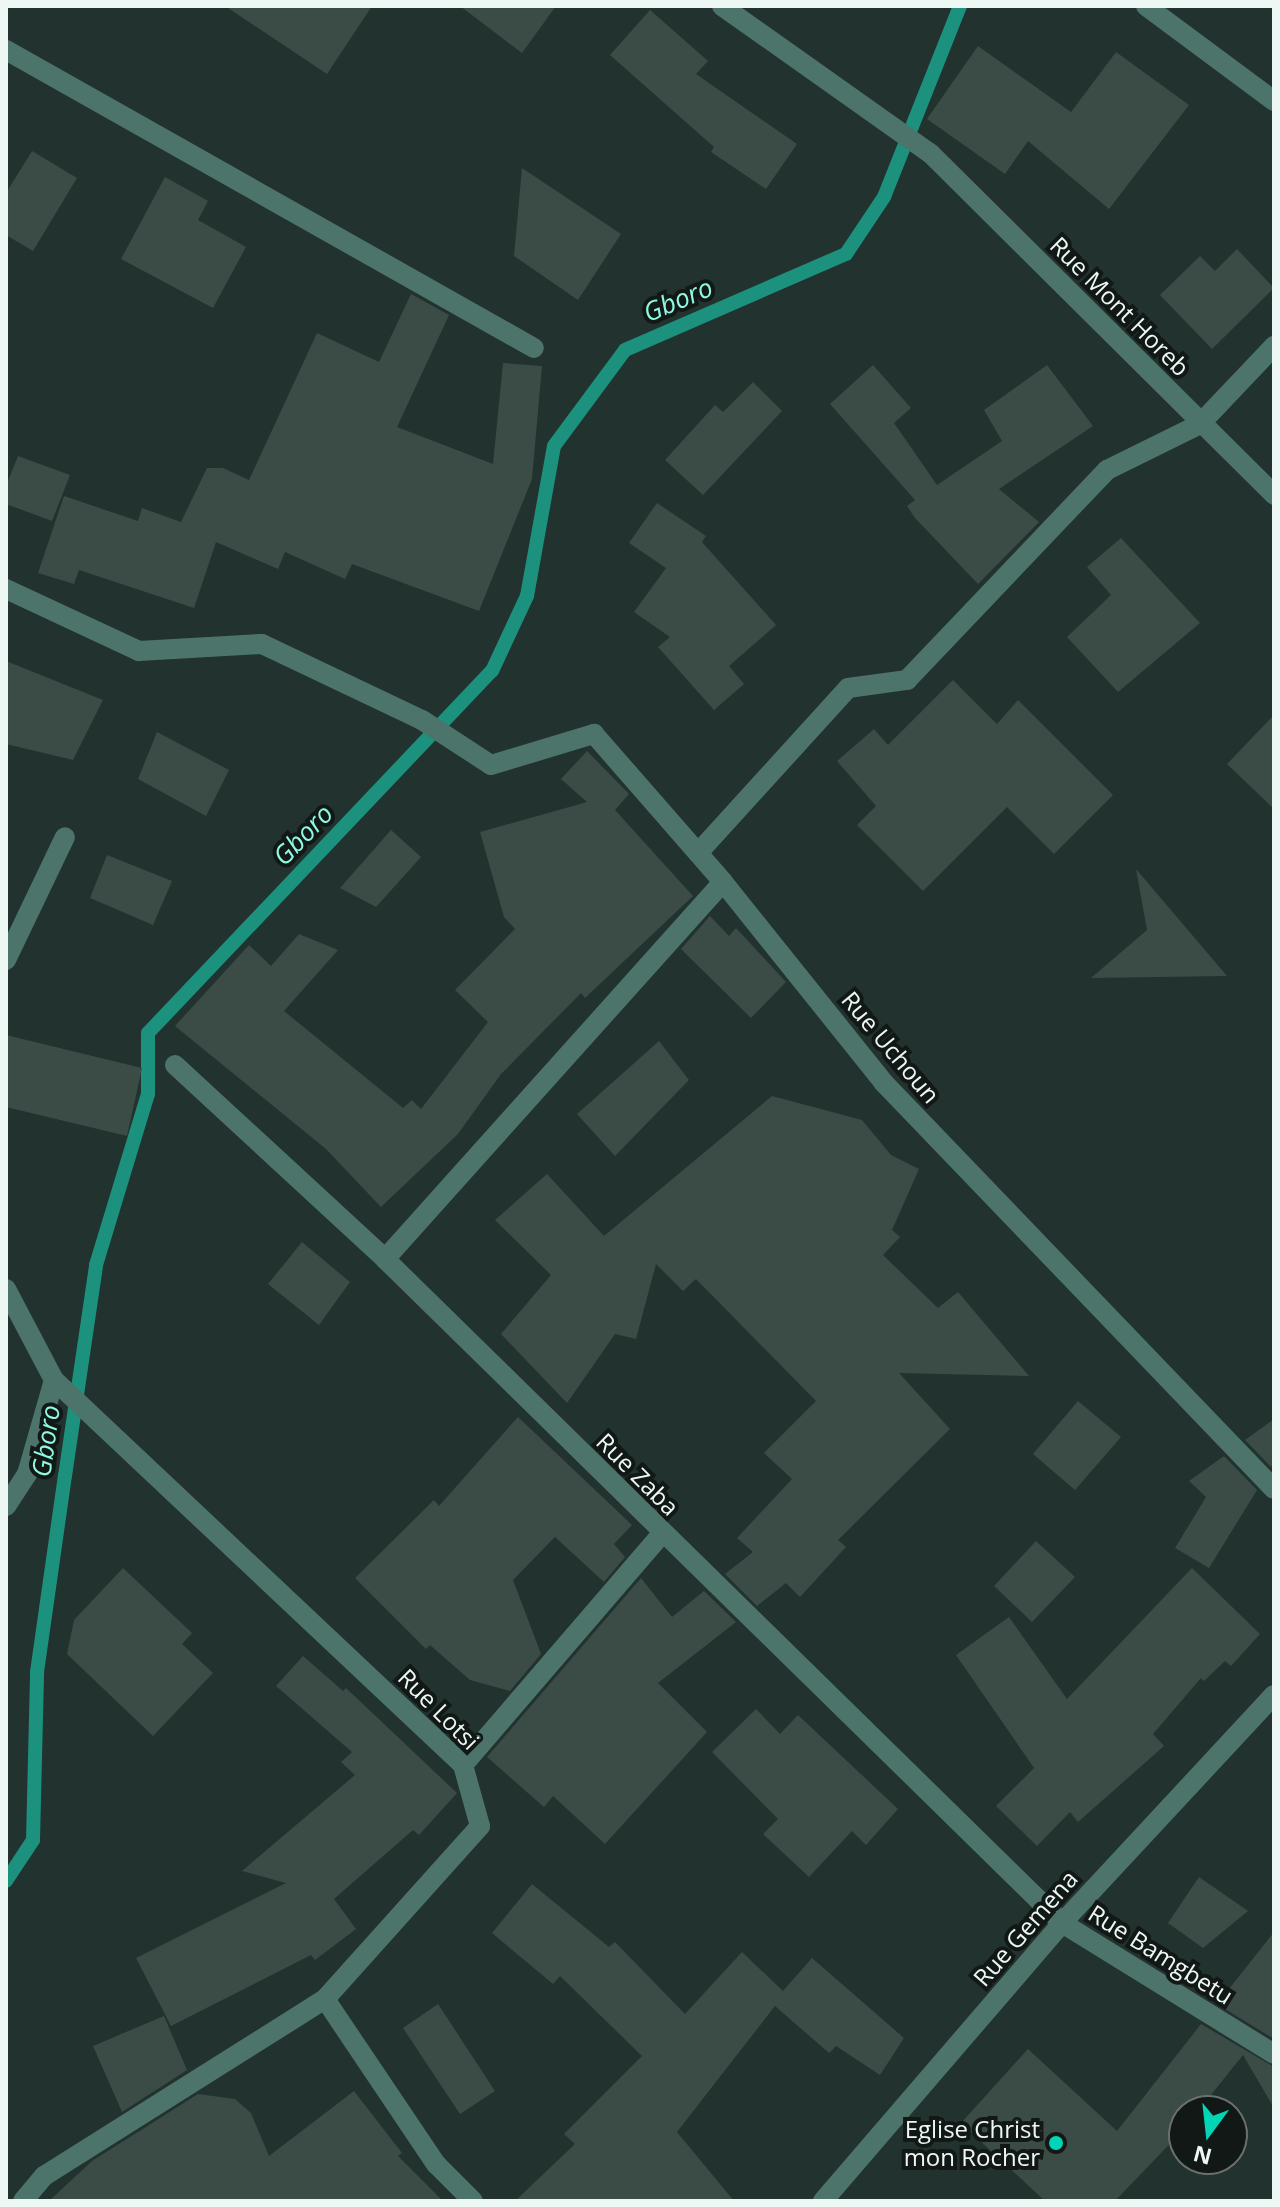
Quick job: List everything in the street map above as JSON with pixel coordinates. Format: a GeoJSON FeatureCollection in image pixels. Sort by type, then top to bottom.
{"type":"FeatureCollection","features":[{"type":"Feature","properties":{"kind":"street","name":"Rue Mont Horeb"},"geometry":{"type":"LineString","coordinates":[[722,6],[894,124],[930,153],[1274,495]]}},
{"type":"Feature","properties":{"kind":"street"},"geometry":{"type":"LineString","coordinates":[[1146,6],[1274,101]]}},
{"type":"Feature","properties":{"kind":"street"},"geometry":{"type":"LineString","coordinates":[[6,50],[534,348]]}},
{"type":"Feature","properties":{"kind":"street"},"geometry":{"type":"LineString","coordinates":[[698,853],[848,688],[907,680],[1107,470],[1200,424],[1274,346]]}},
{"type":"Feature","properties":{"kind":"street","name":"Rue Uchoun"},"geometry":{"type":"LineString","coordinates":[[6,589],[139,651],[262,644],[422,720],[491,765],[594,734],[723,882],[883,1082],[1274,1489]]}},
{"type":"Feature","properties":{"kind":"street"},"geometry":{"type":"LineString","coordinates":[[6,960],[65,837]]}},
{"type":"Feature","properties":{"kind":"street"},"geometry":{"type":"LineString","coordinates":[[385,1259],[723,882]]}},
{"type":"Feature","properties":{"kind":"street","name":"Rue Zaba"},"geometry":{"type":"LineString","coordinates":[[175,1065],[385,1259],[661,1535],[1062,1923]]}},
{"type":"Feature","properties":{"kind":"street","name":"Rue Lotsi"},"geometry":{"type":"LineString","coordinates":[[6,1289],[54,1380],[463,1765],[480,1826],[325,1999]]}},
{"type":"Feature","properties":{"kind":"street"},"geometry":{"type":"LineString","coordinates":[[6,1506],[27,1474],[54,1380]]}},
{"type":"Feature","properties":{"kind":"street"},"geometry":{"type":"LineString","coordinates":[[463,1765],[661,1535]]}},
{"type":"Feature","properties":{"kind":"street","name":"Rue Gemena"},"geometry":{"type":"LineString","coordinates":[[823,2201],[1062,1923],[1274,1695]]}},
{"type":"Feature","properties":{"kind":"street","name":"Rue Bamgbetu"},"geometry":{"type":"LineString","coordinates":[[1062,1923],[1274,2054]]}},
{"type":"Feature","properties":{"kind":"street"},"geometry":{"type":"LineString","coordinates":[[23,2201],[44,2176],[325,1999],[436,2164],[473,2201]]}},
{"type":"Feature","properties":{"kind":"building"},"geometry":{"type":"Polygon","coordinates":[[[225,6],[372,6],[327,74],[225,6]]]}},
{"type":"Feature","properties":{"kind":"building"},"geometry":{"type":"Polygon","coordinates":[[[460,6],[556,6],[522,53],[460,6]]]}},
{"type":"Feature","properties":{"kind":"building"},"geometry":{"type":"Polygon","coordinates":[[[650,10],[708,61],[696,74],[797,144],[766,189],[711,152],[714,147],[610,55],[650,10]]]}},
{"type":"Feature","properties":{"kind":"building"},"geometry":{"type":"Polygon","coordinates":[[[978,46],[1071,112],[1116,52],[1189,105],[1109,209],[1028,141],[1005,174],[927,119],[978,46]]]}},
{"type":"Feature","properties":{"kind":"building"},"geometry":{"type":"Polygon","coordinates":[[[32,151],[77,178],[33,251],[6,235],[6,193],[32,151]]]}},
{"type":"Feature","properties":{"kind":"building"},"geometry":{"type":"Polygon","coordinates":[[[522,168],[621,234],[578,300],[514,256],[522,168]]]}},
{"type":"Feature","properties":{"kind":"building"},"geometry":{"type":"Polygon","coordinates":[[[165,177],[208,201],[198,220],[246,247],[213,308],[121,259],[165,177]]]}},
{"type":"Feature","properties":{"kind":"building"},"geometry":{"type":"Polygon","coordinates":[[[1237,249],[1274,288],[1212,349],[1160,295],[1200,256],[1215,271],[1237,249]]]}},
{"type":"Feature","properties":{"kind":"building"},"geometry":{"type":"Polygon","coordinates":[[[411,294],[449,315],[397,427],[493,464],[503,363],[542,366],[532,479],[479,611],[352,564],[345,579],[285,552],[278,569],[216,542],[194,608],[79,570],[74,584],[38,573],[64,496],[138,521],[142,508],[181,522],[207,468],[223,468],[249,480],[317,333],[379,362],[411,294]]]}},
{"type":"Feature","properties":{"kind":"building"},"geometry":{"type":"Polygon","coordinates":[[[873,365],[911,408],[894,423],[937,485],[1002,441],[984,410],[1047,365],[1093,426],[999,489],[1039,522],[978,584],[915,518],[907,506],[915,500],[830,404],[873,365]]]}},
{"type":"Feature","properties":{"kind":"building"},"geometry":{"type":"Polygon","coordinates":[[[753,382],[782,411],[703,495],[665,460],[715,405],[723,412],[753,382]]]}},
{"type":"Feature","properties":{"kind":"building"},"geometry":{"type":"Polygon","coordinates":[[[18,456],[70,475],[52,521],[6,504],[6,486],[18,456]]]}},
{"type":"Feature","properties":{"kind":"building"},"geometry":{"type":"Polygon","coordinates":[[[657,503],[706,536],[702,542],[776,625],[729,666],[744,684],[714,710],[658,647],[670,637],[634,612],[666,568],[629,543],[657,503]]]}},
{"type":"Feature","properties":{"kind":"building"},"geometry":{"type":"Polygon","coordinates":[[[1121,538],[1200,623],[1118,692],[1067,637],[1111,595],[1087,567],[1121,538]]]}},
{"type":"Feature","properties":{"kind":"building"},"geometry":{"type":"Polygon","coordinates":[[[6,661],[103,700],[73,760],[6,744],[6,661]]]}},
{"type":"Feature","properties":{"kind":"building"},"geometry":{"type":"Polygon","coordinates":[[[953,680],[997,724],[1018,700],[1113,795],[1054,854],[1007,807],[923,891],[857,825],[876,806],[837,761],[874,729],[888,745],[953,680]]]}},
{"type":"Feature","properties":{"kind":"building"},"geometry":{"type":"Polygon","coordinates":[[[1274,715],[1274,809],[1227,764],[1274,715]]]}},
{"type":"Feature","properties":{"kind":"building"},"geometry":{"type":"Polygon","coordinates":[[[157,732],[229,770],[206,816],[138,779],[157,732]]]}},
{"type":"Feature","properties":{"kind":"building"},"geometry":{"type":"Polygon","coordinates":[[[587,751],[629,794],[615,810],[693,896],[585,998],[581,993],[501,1074],[458,1134],[381,1207],[326,1149],[175,1026],[249,945],[271,966],[299,934],[338,950],[284,1011],[403,1108],[412,1100],[421,1109],[488,1022],[455,990],[515,929],[504,917],[480,832],[587,802],[561,779],[587,751]]]}},
{"type":"Feature","properties":{"kind":"building"},"geometry":{"type":"Polygon","coordinates":[[[391,830],[421,857],[376,907],[340,888],[391,830]]]}},
{"type":"Feature","properties":{"kind":"building"},"geometry":{"type":"Polygon","coordinates":[[[107,855],[172,881],[153,925],[90,898],[107,855]]]}},
{"type":"Feature","properties":{"kind":"building"},"geometry":{"type":"Polygon","coordinates":[[[1136,869],[1227,976],[1091,978],[1147,930],[1136,869]]]}},
{"type":"Feature","properties":{"kind":"building"},"geometry":{"type":"Polygon","coordinates":[[[710,916],[729,936],[736,928],[786,982],[751,1018],[681,949],[710,916]]]}},
{"type":"Feature","properties":{"kind":"building"},"geometry":{"type":"Polygon","coordinates":[[[6,1035],[142,1068],[127,1136],[6,1107],[6,1035]]]}},
{"type":"Feature","properties":{"kind":"building"},"geometry":{"type":"Polygon","coordinates":[[[659,1041],[689,1080],[615,1156],[577,1114],[659,1041]]]}},
{"type":"Feature","properties":{"kind":"building"},"geometry":{"type":"Polygon","coordinates":[[[772,1096],[862,1120],[891,1155],[919,1169],[892,1230],[900,1237],[883,1255],[938,1308],[958,1292],[1029,1376],[899,1373],[950,1429],[838,1540],[846,1547],[800,1597],[786,1583],[757,1606],[725,1574],[753,1552],[737,1538],[792,1479],[764,1453],[816,1401],[696,1279],[683,1291],[656,1264],[636,1339],[615,1334],[567,1403],[501,1334],[551,1275],[495,1220],[547,1174],[604,1236],[772,1096]]]}},
{"type":"Feature","properties":{"kind":"building"},"geometry":{"type":"Polygon","coordinates":[[[302,1242],[350,1282],[319,1325],[268,1284],[302,1242]]]}},
{"type":"Feature","properties":{"kind":"building"},"geometry":{"type":"Polygon","coordinates":[[[1078,1401],[1121,1437],[1075,1490],[1033,1454],[1078,1401]]]}},
{"type":"Feature","properties":{"kind":"building"},"geometry":{"type":"Polygon","coordinates":[[[518,1417],[632,1525],[614,1544],[625,1557],[604,1582],[555,1537],[513,1580],[541,1654],[510,1691],[470,1680],[430,1645],[426,1649],[355,1578],[434,1500],[439,1506],[518,1417]]]}},
{"type":"Feature","properties":{"kind":"building"},"geometry":{"type":"Polygon","coordinates":[[[1274,1419],[1274,1461],[1271,1467],[1245,1440],[1274,1419]]]}},
{"type":"Feature","properties":{"kind":"building"},"geometry":{"type":"Polygon","coordinates":[[[1224,1456],[1257,1490],[1209,1568],[1175,1548],[1206,1497],[1189,1481],[1224,1456]]]}},
{"type":"Feature","properties":{"kind":"building"},"geometry":{"type":"Polygon","coordinates":[[[1036,1541],[1075,1577],[1032,1622],[994,1586],[1036,1541]]]}},
{"type":"Feature","properties":{"kind":"building"},"geometry":{"type":"Polygon","coordinates":[[[123,1568],[192,1633],[182,1644],[213,1673],[153,1736],[67,1654],[74,1620],[123,1568]]]}},
{"type":"Feature","properties":{"kind":"building"},"geometry":{"type":"Polygon","coordinates":[[[1192,1568],[1260,1634],[1231,1666],[1225,1661],[1204,1681],[1201,1678],[1153,1734],[1164,1746],[1078,1822],[1070,1812],[1037,1846],[996,1806],[1034,1768],[956,1655],[1009,1617],[1067,1699],[1192,1568]]]}},
{"type":"Feature","properties":{"kind":"building"},"geometry":{"type":"Polygon","coordinates":[[[641,1578],[672,1617],[704,1591],[736,1622],[658,1683],[707,1732],[605,1844],[553,1796],[544,1807],[487,1757],[641,1578]]]}},
{"type":"Feature","properties":{"kind":"building"},"geometry":{"type":"Polygon","coordinates":[[[303,1656],[343,1691],[346,1688],[457,1793],[419,1835],[413,1830],[334,1899],[356,1929],[315,1960],[311,1955],[171,2026],[136,1958],[286,1883],[242,1871],[355,1775],[341,1762],[352,1752],[276,1686],[303,1656]]]}},
{"type":"Feature","properties":{"kind":"building"},"geometry":{"type":"Polygon","coordinates":[[[756,1709],[780,1734],[798,1715],[898,1809],[866,1845],[852,1831],[809,1877],[763,1834],[778,1819],[712,1752],[756,1709]]]}},
{"type":"Feature","properties":{"kind":"building"},"geometry":{"type":"Polygon","coordinates":[[[1199,1877],[1248,1911],[1203,1948],[1168,1923],[1199,1877]]]}},
{"type":"Feature","properties":{"kind":"building"},"geometry":{"type":"Polygon","coordinates":[[[532,1884],[609,1947],[615,1942],[685,2014],[742,1952],[783,1991],[812,1958],[904,2038],[880,2075],[836,2046],[829,2053],[775,2006],[677,2132],[734,2201],[515,2201],[575,2144],[564,2134],[642,2056],[560,1976],[553,1984],[492,1933],[532,1884]]]}},
{"type":"Feature","properties":{"kind":"building"},"geometry":{"type":"Polygon","coordinates":[[[1274,1932],[1274,2039],[1217,2004],[1274,1932]]]}},
{"type":"Feature","properties":{"kind":"building"},"geometry":{"type":"Polygon","coordinates":[[[438,2004],[495,2091],[460,2114],[403,2028],[438,2004]]]}},
{"type":"Feature","properties":{"kind":"building"},"geometry":{"type":"Polygon","coordinates":[[[164,2016],[187,2070],[122,2112],[93,2046],[164,2016]]]}},
{"type":"Feature","properties":{"kind":"building","name":"Eglise Christ mon Rocher"},"geometry":{"type":"Polygon","coordinates":[[[1201,2024],[1274,2067],[1274,2108],[1243,2055],[1211,2095],[1168,2095],[1168,2146],[1115,2201],[1045,2201],[961,2123],[1028,2049],[1117,2131],[1201,2024]]]}},
{"type":"Feature","properties":{"kind":"building"},"geometry":{"type":"Polygon","coordinates":[[[354,2091],[402,2153],[398,2156],[443,2201],[49,2201],[92,2161],[198,2094],[235,2099],[251,2113],[269,2156],[354,2091]]]}},
{"type":"Feature","properties":{"kind":"waterway","name":"Gboro"},"geometry":{"type":"LineString","coordinates":[[6,1881],[33,1840],[37,1672],[96,1265],[148,1094],[148,1033],[492,671],[527,596],[554,446],[625,350],[846,254],[884,197],[960,6]]}},
{"type":"Feature","properties":{"kind":"place","name":"Eglise Christ mon Rocher"},"geometry":{"type":"Point","coordinates":[1056,2143]}}]}
